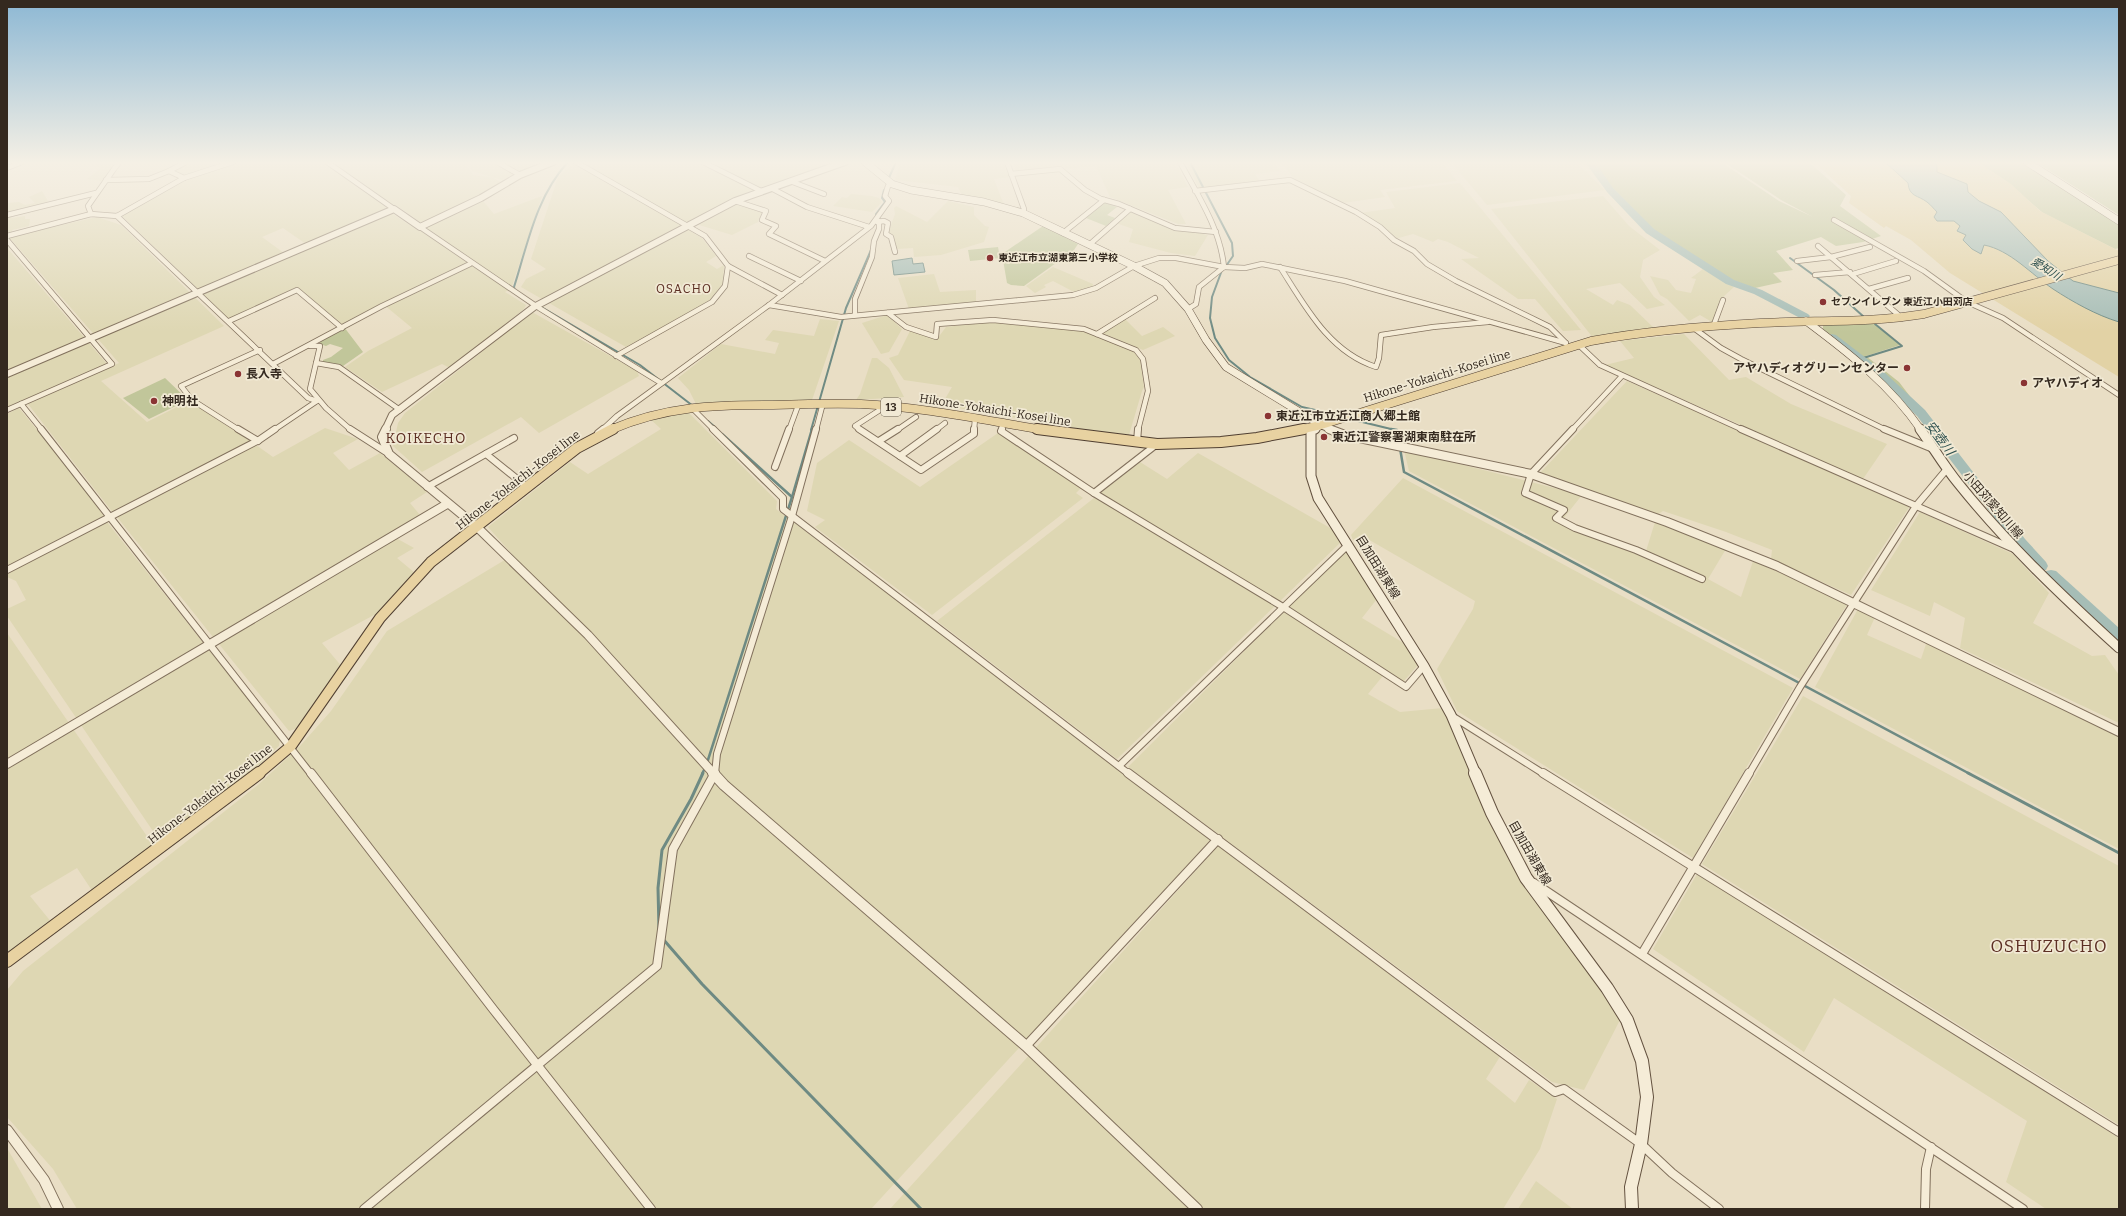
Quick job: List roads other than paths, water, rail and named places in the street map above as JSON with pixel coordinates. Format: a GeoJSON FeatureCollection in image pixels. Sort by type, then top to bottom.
{"type":"FeatureCollection","features":[{"type":"Feature","properties":{"kind":"main road"},"geometry":{"type":"LineString","coordinates":[[1035,219],[1134,266],[1165,283],[1188,309],[1206,340],[1226,367],[1320,425]]}},
{"type":"Feature","properties":{"kind":"main road","name":"Hikone-Yokaichi-Kosei line"},"geometry":{"type":"LineString","coordinates":[[7,961],[245,784],[291,746],[380,618],[431,562],[478,527],[561,460],[594,437],[628,422],[691,407],[823,403],[886,406],[1157,444],[1221,442],[1257,438],[1320,425],[1572,345],[1624,335],[1713,327],[1806,321],[1902,318],[1967,302],[2119,260]]}},
{"type":"Feature","properties":{"kind":"main road","name":"小田苅愛知川線"},"geometry":{"type":"LineString","coordinates":[[1806,321],[1878,378],[1906,409],[1946,469],[2017,551],[2036,572],[2119,648]]}},
{"type":"Feature","properties":{"kind":"main road","name":"目加田湖東線"},"geometry":{"type":"LineString","coordinates":[[1320,425],[1312,431],[1311,476],[1314,489],[1424,666],[1451,715],[1492,813],[1526,878],[1607,988],[1626,1020],[1642,1061],[1647,1097],[1641,1144],[1631,1187],[1632,1209]]}},
{"type":"Feature","properties":{"kind":"street"},"geometry":{"type":"LineString","coordinates":[[7,236],[73,219]]}},
{"type":"Feature","properties":{"kind":"street"},"geometry":{"type":"LineString","coordinates":[[120,219],[224,320],[229,321],[260,350],[308,398],[318,401]]}},
{"type":"Feature","properties":{"kind":"street"},"geometry":{"type":"LineString","coordinates":[[7,374],[371,219]]}},
{"type":"Feature","properties":{"kind":"street"},"geometry":{"type":"LineString","coordinates":[[408,219],[470,264],[534,307],[661,384]]}},
{"type":"Feature","properties":{"kind":"street"},"geometry":{"type":"LineString","coordinates":[[420,227],[438,219]]}},
{"type":"Feature","properties":{"kind":"street"},"geometry":{"type":"LineString","coordinates":[[674,219],[705,236],[728,266],[782,295]]}},
{"type":"Feature","properties":{"kind":"street"},"geometry":{"type":"LineString","coordinates":[[389,454],[382,437],[392,415],[534,307],[700,219]]}},
{"type":"Feature","properties":{"kind":"street"},"geometry":{"type":"LineString","coordinates":[[763,219],[762,220],[776,226],[769,234],[799,250],[825,261]]}},
{"type":"Feature","properties":{"kind":"street"},"geometry":{"type":"LineString","coordinates":[[846,219],[870,226]]}},
{"type":"Feature","properties":{"kind":"street"},"geometry":{"type":"LineString","coordinates":[[870,226],[876,219]]}},
{"type":"Feature","properties":{"kind":"street"},"geometry":{"type":"LineString","coordinates":[[1064,233],[1081,219]]}},
{"type":"Feature","properties":{"kind":"street"},"geometry":{"type":"LineString","coordinates":[[1089,245],[1118,219]]}},
{"type":"Feature","properties":{"kind":"street"},"geometry":{"type":"LineString","coordinates":[[1154,219],[1175,228],[1216,232]]}},
{"type":"Feature","properties":{"kind":"street"},"geometry":{"type":"LineString","coordinates":[[1188,309],[1196,304],[1200,287],[1224,266],[1224,253],[1209,219]]}},
{"type":"Feature","properties":{"kind":"street"},"geometry":{"type":"LineString","coordinates":[[1366,219],[1394,240],[1414,251],[1427,264],[1456,281],[1550,327],[1600,365],[2017,551]]}},
{"type":"Feature","properties":{"kind":"street"},"geometry":{"type":"LineString","coordinates":[[1834,220],[1924,271],[1967,302],[2004,318],[2119,395]]}},
{"type":"Feature","properties":{"kind":"street"},"geometry":{"type":"LineString","coordinates":[[855,315],[853,308],[863,276],[874,250],[873,242],[880,229],[879,221]]}},
{"type":"Feature","properties":{"kind":"street"},"geometry":{"type":"LineString","coordinates":[[594,437],[617,416],[801,281],[870,226],[879,221],[888,223],[886,234],[891,237],[895,252]]}},
{"type":"Feature","properties":{"kind":"street"},"geometry":{"type":"LineString","coordinates":[[7,240],[112,364],[7,410]]}},
{"type":"Feature","properties":{"kind":"street"},"geometry":{"type":"LineString","coordinates":[[1818,246],[1902,318]]}},
{"type":"Feature","properties":{"kind":"street"},"geometry":{"type":"LineString","coordinates":[[1797,261],[1831,257],[1870,247]]}},
{"type":"Feature","properties":{"kind":"street"},"geometry":{"type":"LineString","coordinates":[[749,256],[801,281]]}},
{"type":"Feature","properties":{"kind":"street"},"geometry":{"type":"LineString","coordinates":[[769,305],[841,317],[1073,295],[1096,288],[1134,266],[1167,257],[1245,268],[1262,264],[1345,281],[1572,345]]}},
{"type":"Feature","properties":{"kind":"street"},"geometry":{"type":"LineString","coordinates":[[1815,275],[1851,273],[1896,261]]}},
{"type":"Feature","properties":{"kind":"street"},"geometry":{"type":"LineString","coordinates":[[273,364],[470,264]]}},
{"type":"Feature","properties":{"kind":"street"},"geometry":{"type":"LineString","coordinates":[[616,356],[712,302],[725,286],[728,266]]}},
{"type":"Feature","properties":{"kind":"street"},"geometry":{"type":"LineString","coordinates":[[1280,267],[1331,338],[1350,358],[1367,366],[1376,367],[1379,358],[1381,335],[1433,327],[1492,322]]}},
{"type":"Feature","properties":{"kind":"street"},"geometry":{"type":"LineString","coordinates":[[1869,289],[1908,278]]}},
{"type":"Feature","properties":{"kind":"street"},"geometry":{"type":"LineString","coordinates":[[229,321],[297,290],[342,328]]}},
{"type":"Feature","properties":{"kind":"street"},"geometry":{"type":"LineString","coordinates":[[1098,334],[1155,298]]}},
{"type":"Feature","properties":{"kind":"street"},"geometry":{"type":"LineString","coordinates":[[1713,327],[1723,300]]}},
{"type":"Feature","properties":{"kind":"street"},"geometry":{"type":"LineString","coordinates":[[888,313],[906,327],[936,337],[937,324],[993,320],[1084,329],[1136,350],[1143,359],[1148,390],[1137,432],[1137,442]]}},
{"type":"Feature","properties":{"kind":"street"},"geometry":{"type":"LineString","coordinates":[[1694,329],[1721,348],[1741,359],[1880,427],[1933,449]]}},
{"type":"Feature","properties":{"kind":"street"},"geometry":{"type":"LineString","coordinates":[[305,347],[320,346],[310,389],[318,401],[368,443],[389,454],[447,504],[478,527],[588,635],[715,775],[1026,1046],[1197,1209]]}},
{"type":"Feature","properties":{"kind":"street"},"geometry":{"type":"LineString","coordinates":[[258,441],[192,400],[181,386],[260,350]]}},
{"type":"Feature","properties":{"kind":"street"},"geometry":{"type":"LineString","coordinates":[[316,362],[340,367],[400,410]]}},
{"type":"Feature","properties":{"kind":"street"},"geometry":{"type":"LineString","coordinates":[[1622,376],[1531,474],[1525,494],[1564,510],[1556,518],[1575,528],[1636,550],[1702,578]]}},
{"type":"Feature","properties":{"kind":"street"},"geometry":{"type":"LineString","coordinates":[[7,570],[258,441],[310,404],[318,401]]}},
{"type":"Feature","properties":{"kind":"street"},"geometry":{"type":"LineString","coordinates":[[775,467],[799,403]]}},
{"type":"Feature","properties":{"kind":"street"},"geometry":{"type":"LineString","coordinates":[[364,1209],[657,966],[673,849],[715,775],[717,754],[792,516],[823,403]]}},
{"type":"Feature","properties":{"kind":"street"},"geometry":{"type":"LineString","coordinates":[[20,404],[112,516],[213,644],[536,1066],[652,1209]]}},
{"type":"Feature","properties":{"kind":"street"},"geometry":{"type":"LineString","coordinates":[[886,406],[855,426],[921,470],[974,434],[975,419]]}},
{"type":"Feature","properties":{"kind":"street"},"geometry":{"type":"LineString","coordinates":[[691,407],[783,498],[783,509],[1119,766],[1555,1092],[1564,1089],[1641,1144],[1672,1173],[1719,1209]]}},
{"type":"Feature","properties":{"kind":"street"},"geometry":{"type":"LineString","coordinates":[[879,441],[916,416]]}},
{"type":"Feature","properties":{"kind":"street"},"geometry":{"type":"LineString","coordinates":[[900,456],[945,423]]}},
{"type":"Feature","properties":{"kind":"street"},"geometry":{"type":"LineString","coordinates":[[1003,423],[1001,431],[1094,493],[1283,607],[1406,687],[1424,666]]}},
{"type":"Feature","properties":{"kind":"street"},"geometry":{"type":"LineString","coordinates":[[1320,425],[1345,435],[1442,454],[1531,474],[1583,491],[1689,530],[1778,566],[2119,732]]}},
{"type":"Feature","properties":{"kind":"street"},"geometry":{"type":"LineString","coordinates":[[428,487],[514,438]]}},
{"type":"Feature","properties":{"kind":"street"},"geometry":{"type":"LineString","coordinates":[[1094,493],[1157,444]]}},
{"type":"Feature","properties":{"kind":"street"},"geometry":{"type":"LineString","coordinates":[[486,454],[527,487]]}},
{"type":"Feature","properties":{"kind":"street"},"geometry":{"type":"LineString","coordinates":[[1642,954],[1800,687],[1916,506],[1946,469]]}},
{"type":"Feature","properties":{"kind":"street"},"geometry":{"type":"LineString","coordinates":[[7,764],[213,644],[447,504]]}},
{"type":"Feature","properties":{"kind":"street"},"geometry":{"type":"LineString","coordinates":[[1119,766],[1348,545]]}},
{"type":"Feature","properties":{"kind":"street"},"geometry":{"type":"LineString","coordinates":[[1451,715],[1694,865],[2119,1132]]}},
{"type":"Feature","properties":{"kind":"street"},"geometry":{"type":"LineString","coordinates":[[1026,1046],[1218,839]]}},
{"type":"Feature","properties":{"kind":"street"},"geometry":{"type":"LineString","coordinates":[[1526,878],[2024,1209]]}},
{"type":"Feature","properties":{"kind":"street"},"geometry":{"type":"LineString","coordinates":[[7,1130],[44,1180],[58,1209]]}},
{"type":"Feature","properties":{"kind":"street"},"geometry":{"type":"LineString","coordinates":[[1925,1209],[1926,1169],[1930,1147]]}},
{"type":"Feature","properties":{"kind":"water","name":"愛知川"},"geometry":{"type":"Polygon","coordinates":[[[1935,219],[2007,219],[2048,261],[2073,281],[2119,293],[2119,322],[2093,312],[2069,299],[2003,252],[1984,245],[1981,254],[1972,249],[1963,240],[1966,235],[1957,231],[1960,226],[1954,221],[1937,221],[1935,219]]]}},
{"type":"Feature","properties":{"kind":"water"},"geometry":{"type":"Polygon","coordinates":[[[912,258],[913,264],[923,263],[925,272],[894,275],[892,261],[912,258]]]}},
{"type":"Feature","properties":{"kind":"waterway"},"geometry":{"type":"LineString","coordinates":[[515,291],[514,287],[535,219]]}},
{"type":"Feature","properties":{"kind":"waterway"},"geometry":{"type":"LineString","coordinates":[[1219,219],[1232,243],[1233,256],[1226,266]]}},
{"type":"Feature","properties":{"kind":"waterway","name":"安壺川"},"geometry":{"type":"LineString","coordinates":[[1638,219],[1650,231],[1730,282],[1758,292],[1804,316]]}},
{"type":"Feature","properties":{"kind":"waterway"},"geometry":{"type":"LineString","coordinates":[[811,430],[846,308],[871,250]]}},
{"type":"Feature","properties":{"kind":"waterway"},"geometry":{"type":"LineString","coordinates":[[1790,258],[1834,290],[1864,317]]}},
{"type":"Feature","properties":{"kind":"waterway"},"geometry":{"type":"LineString","coordinates":[[1222,270],[1212,297],[1210,318],[1215,338],[1229,360],[1250,377],[1302,407],[1341,416]]}},
{"type":"Feature","properties":{"kind":"waterway"},"geometry":{"type":"LineString","coordinates":[[543,308],[640,365],[693,406]]}},
{"type":"Feature","properties":{"kind":"waterway"},"geometry":{"type":"LineString","coordinates":[[1860,359],[1902,346],[1875,324]]}},
{"type":"Feature","properties":{"kind":"waterway","name":"安壺川"},"geometry":{"type":"LineString","coordinates":[[1832,337],[1879,374],[1921,413],[2020,542],[2041,566]]}},
{"type":"Feature","properties":{"kind":"waterway"},"geometry":{"type":"LineString","coordinates":[[1350,419],[1395,430]]}},
{"type":"Feature","properties":{"kind":"waterway"},"geometry":{"type":"LineString","coordinates":[[708,421],[716,428]]}},
{"type":"Feature","properties":{"kind":"waterway"},"geometry":{"type":"LineString","coordinates":[[792,497],[812,429]]}},
{"type":"Feature","properties":{"kind":"waterway"},"geometry":{"type":"LineString","coordinates":[[1391,429],[1397,430],[1404,472],[1970,774]]}},
{"type":"Feature","properties":{"kind":"waterway"},"geometry":{"type":"LineString","coordinates":[[722,434],[792,497]]}},
{"type":"Feature","properties":{"kind":"waterway"},"geometry":{"type":"LineString","coordinates":[[707,763],[792,497]]}},
{"type":"Feature","properties":{"kind":"waterway","name":"安壺川"},"geometry":{"type":"LineString","coordinates":[[2051,575],[2119,636]]}},
{"type":"Feature","properties":{"kind":"waterway"},"geometry":{"type":"LineString","coordinates":[[702,774],[705,768]]}},
{"type":"Feature","properties":{"kind":"waterway"},"geometry":{"type":"LineString","coordinates":[[659,929],[658,888],[662,850],[691,799],[703,773]]}},
{"type":"Feature","properties":{"kind":"waterway"},"geometry":{"type":"LineString","coordinates":[[1968,773],[2119,853]]}},
{"type":"Feature","properties":{"kind":"waterway"},"geometry":{"type":"LineString","coordinates":[[663,939],[702,984],[921,1209]]}},
{"type":"Feature","properties":{"kind":"place","name":"東近江市立湖東第三小学校"},"geometry":{"type":"Point","coordinates":[990,258]}},
{"type":"Feature","properties":{"kind":"place","name":"セブンイレブン 東近江小田苅店"},"geometry":{"type":"Point","coordinates":[1823,302]}},
{"type":"Feature","properties":{"kind":"place","name":"アヤハディオグリーンセンター"},"geometry":{"type":"Point","coordinates":[1907,368]}},
{"type":"Feature","properties":{"kind":"place","name":"長入寺"},"geometry":{"type":"Point","coordinates":[238,374]}},
{"type":"Feature","properties":{"kind":"place","name":"アヤハディオ"},"geometry":{"type":"Point","coordinates":[2024,383]}},
{"type":"Feature","properties":{"kind":"place","name":"神明社"},"geometry":{"type":"Point","coordinates":[154,401]}},
{"type":"Feature","properties":{"kind":"place","name":"東近江市立近江商人郷土館"},"geometry":{"type":"Point","coordinates":[1268,416]}},
{"type":"Feature","properties":{"kind":"place","name":"東近江警察署湖東南駐在所"},"geometry":{"type":"Point","coordinates":[1324,437]}},
{"type":"Feature","properties":{"kind":"district","name":"OSACHO"},"geometry":{"type":"Point","coordinates":[684,289]}},
{"type":"Feature","properties":{"kind":"district","name":"KOIKECHO"},"geometry":{"type":"Point","coordinates":[426,438]}},
{"type":"Feature","properties":{"kind":"district","name":"OSHUZUCHO"},"geometry":{"type":"Point","coordinates":[2049,946]}}]}
